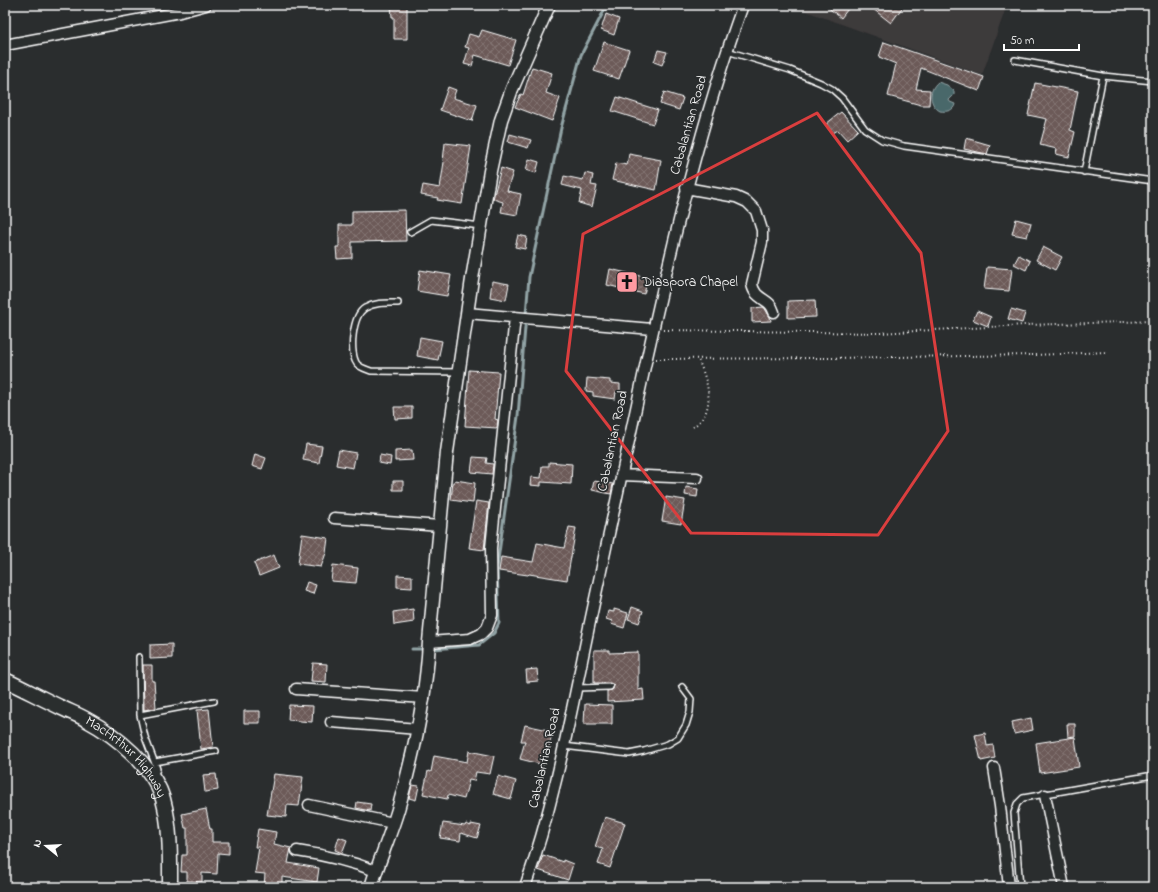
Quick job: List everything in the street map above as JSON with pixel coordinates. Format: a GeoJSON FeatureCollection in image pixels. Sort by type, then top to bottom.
{"type":"FeatureCollection","features":[{"type":"Feature","properties":{"kind":"main road","name":"MacArthur Highway"},"geometry":{"type":"LineString","coordinates":[[5,680],[86,719],[108,732],[135,755],[152,777],[162,797],[166,815],[170,855],[170,887]]}},
{"type":"Feature","properties":{"kind":"street"},"geometry":{"type":"LineString","coordinates":[[5,45],[180,12],[206,5]]}},
{"type":"Feature","properties":{"kind":"street"},"geometry":{"type":"LineString","coordinates":[[371,887],[398,807],[418,729],[424,698],[447,452],[467,313],[490,171],[500,120],[548,5]]}},
{"type":"Feature","properties":{"kind":"street","name":"Cabalantian Road"},"geometry":{"type":"LineString","coordinates":[[525,887],[537,852],[564,746],[647,359],[652,329],[686,188],[726,51],[743,5]]}},
{"type":"Feature","properties":{"kind":"street"},"geometry":{"type":"LineString","coordinates":[[686,188],[736,197],[747,202],[756,211],[762,230],[762,242],[752,284],[753,291],[773,307],[774,312]]}},
{"type":"Feature","properties":{"kind":"street"},"geometry":{"type":"LineString","coordinates":[[467,313],[652,329]]}},
{"type":"Feature","properties":{"kind":"street"},"geometry":{"type":"LineString","coordinates":[[429,642],[470,639],[482,634],[487,628],[492,615],[492,548],[494,518],[518,317]]}},
{"type":"Feature","properties":{"kind":"street"},"geometry":{"type":"LineString","coordinates":[[621,475],[696,478]]}},
{"type":"Feature","properties":{"kind":"street"},"geometry":{"type":"LineString","coordinates":[[334,518],[440,526]]}},
{"type":"Feature","properties":{"kind":"street"},"geometry":{"type":"LineString","coordinates":[[296,689],[424,698]]}},
{"type":"Feature","properties":{"kind":"street"},"geometry":{"type":"LineString","coordinates":[[331,722],[418,729]]}},
{"type":"Feature","properties":{"kind":"street"},"geometry":{"type":"LineString","coordinates":[[994,768],[1000,806],[1009,887]]}},
{"type":"Feature","properties":{"kind":"street"},"geometry":{"type":"LineString","coordinates":[[1045,795],[1064,887]]}},
{"type":"Feature","properties":{"kind":"street"},"geometry":{"type":"LineString","coordinates":[[309,805],[393,823]]}},
{"type":"Feature","properties":{"kind":"street"},"geometry":{"type":"LineString","coordinates":[[297,851],[351,861],[376,871]]}},
{"type":"Feature","properties":{"kind":"lane"},"geometry":{"type":"LineString","coordinates":[[726,51],[790,70],[832,89],[842,98],[865,129],[882,140],[904,146],[1153,181]]}},
{"type":"Feature","properties":{"kind":"lane"},"geometry":{"type":"LineString","coordinates":[[1015,60],[1103,76],[1153,81]]}},
{"type":"Feature","properties":{"kind":"lane"},"geometry":{"type":"LineString","coordinates":[[1084,172],[1103,76]]}},
{"type":"Feature","properties":{"kind":"lane"},"geometry":{"type":"LineString","coordinates":[[410,232],[432,220],[437,219],[481,226]]}},
{"type":"Feature","properties":{"kind":"lane"},"geometry":{"type":"LineString","coordinates":[[398,303],[379,303],[363,309],[356,320],[354,330],[353,344],[356,363],[362,368],[371,371],[458,372]]}},
{"type":"Feature","properties":{"kind":"lane"},"geometry":{"type":"LineString","coordinates":[[139,657],[140,715],[145,737],[157,769],[152,777]]}},
{"type":"Feature","properties":{"kind":"lane"},"geometry":{"type":"LineString","coordinates":[[576,688],[610,687]]}},
{"type":"Feature","properties":{"kind":"lane"},"geometry":{"type":"LineString","coordinates":[[564,746],[629,754],[668,744],[678,738],[686,725],[690,712],[691,699],[682,687]]}},
{"type":"Feature","properties":{"kind":"lane"},"geometry":{"type":"LineString","coordinates":[[140,715],[214,701]]}},
{"type":"Feature","properties":{"kind":"lane"},"geometry":{"type":"LineString","coordinates":[[155,762],[216,751]]}},
{"type":"Feature","properties":{"kind":"lane"},"geometry":{"type":"LineString","coordinates":[[1020,887],[1014,813],[1017,804],[1023,798],[1153,775]]}},
{"type":"Feature","properties":{"kind":"path"},"geometry":{"type":"LineString","coordinates":[[652,329],[904,332],[1025,325],[1153,321]]}},
{"type":"Feature","properties":{"kind":"path"},"geometry":{"type":"LineString","coordinates":[[647,359],[698,360],[1034,355],[1108,352]]}},
{"type":"Feature","properties":{"kind":"path"},"geometry":{"type":"LineString","coordinates":[[693,427],[704,416],[708,407],[706,380],[698,360]]}},
{"type":"Feature","properties":{"kind":"highlighted area"},"geometry":{"type":"Polygon","coordinates":[[[817,113],[921,253],[948,431],[878,535],[691,533],[566,371],[583,234],[817,113]]]}},
{"type":"Feature","properties":{"kind":"shaded area"},"geometry":{"type":"Polygon","coordinates":[[[789,5],[1007,5],[982,75],[789,5]]]}},
{"type":"Feature","properties":{"kind":"water"},"geometry":{"type":"Polygon","coordinates":[[[938,82],[947,85],[954,91],[954,95],[949,100],[955,104],[953,108],[949,110],[940,111],[936,108],[932,101],[931,93],[938,82]]]}},
{"type":"Feature","properties":{"kind":"building"},"geometry":{"type":"Polygon","coordinates":[[[391,5],[407,5],[407,39],[394,39],[394,17],[392,17],[391,5]]]}},
{"type":"Feature","properties":{"kind":"building"},"geometry":{"type":"Polygon","coordinates":[[[825,5],[851,5],[841,18],[825,5]]]}},
{"type":"Feature","properties":{"kind":"building"},"geometry":{"type":"Polygon","coordinates":[[[868,5],[904,5],[891,23],[868,5]]]}},
{"type":"Feature","properties":{"kind":"building"},"geometry":{"type":"Polygon","coordinates":[[[606,14],[619,19],[614,35],[601,30],[606,14]]]}},
{"type":"Feature","properties":{"kind":"building"},"geometry":{"type":"Polygon","coordinates":[[[482,30],[516,40],[508,65],[475,55],[472,66],[464,64],[469,48],[465,47],[469,34],[479,37],[482,30]]]}},
{"type":"Feature","properties":{"kind":"building"},"geometry":{"type":"Polygon","coordinates":[[[604,42],[629,50],[619,79],[594,71],[604,42]]]}},
{"type":"Feature","properties":{"kind":"building"},"geometry":{"type":"Polygon","coordinates":[[[884,42],[984,77],[979,91],[921,68],[916,89],[930,90],[929,105],[921,105],[888,96],[896,64],[879,57],[884,42]]]}},
{"type":"Feature","properties":{"kind":"building"},"geometry":{"type":"Polygon","coordinates":[[[658,50],[667,52],[662,65],[654,62],[658,50]]]}},
{"type":"Feature","properties":{"kind":"building"},"geometry":{"type":"Polygon","coordinates":[[[532,67],[552,73],[546,93],[560,98],[552,121],[515,107],[521,94],[523,95],[532,67]]]}},
{"type":"Feature","properties":{"kind":"building"},"geometry":{"type":"Polygon","coordinates":[[[1035,83],[1078,91],[1070,130],[1075,132],[1069,157],[1056,154],[1057,149],[1040,145],[1047,119],[1028,115],[1035,83]]]}},
{"type":"Feature","properties":{"kind":"building"},"geometry":{"type":"Polygon","coordinates":[[[448,87],[456,90],[453,98],[477,105],[472,121],[440,110],[448,87]]]}},
{"type":"Feature","properties":{"kind":"building"},"geometry":{"type":"Polygon","coordinates":[[[664,92],[683,98],[679,110],[660,104],[664,92]]]}},
{"type":"Feature","properties":{"kind":"building"},"geometry":{"type":"Polygon","coordinates":[[[617,97],[658,110],[653,124],[612,111],[617,97]]]}},
{"type":"Feature","properties":{"kind":"building"},"geometry":{"type":"Polygon","coordinates":[[[841,112],[858,130],[847,140],[838,130],[833,133],[826,124],[841,112]]]}},
{"type":"Feature","properties":{"kind":"building"},"geometry":{"type":"Polygon","coordinates":[[[510,134],[531,140],[528,148],[508,142],[510,134]]]}},
{"type":"Feature","properties":{"kind":"building"},"geometry":{"type":"Polygon","coordinates":[[[966,138],[990,145],[987,154],[964,149],[966,138]]]}},
{"type":"Feature","properties":{"kind":"building"},"geometry":{"type":"Polygon","coordinates":[[[445,143],[471,146],[462,204],[437,200],[438,198],[421,195],[423,185],[440,188],[445,143]]]}},
{"type":"Feature","properties":{"kind":"building"},"geometry":{"type":"Polygon","coordinates":[[[629,154],[661,160],[656,190],[612,180],[616,163],[627,165],[629,154]]]}},
{"type":"Feature","properties":{"kind":"building"},"geometry":{"type":"Polygon","coordinates":[[[529,159],[539,162],[536,173],[526,170],[529,159]]]}},
{"type":"Feature","properties":{"kind":"building"},"geometry":{"type":"Polygon","coordinates":[[[501,168],[513,172],[507,191],[521,194],[517,215],[501,212],[503,202],[493,199],[501,168]]]}},
{"type":"Feature","properties":{"kind":"building"},"geometry":{"type":"Polygon","coordinates":[[[585,173],[593,175],[591,185],[597,186],[592,207],[579,203],[582,190],[562,185],[564,176],[583,180],[585,173]]]}},
{"type":"Feature","properties":{"kind":"building"},"geometry":{"type":"Polygon","coordinates":[[[405,210],[406,241],[352,242],[352,258],[337,259],[336,247],[339,247],[339,225],[352,225],[352,211],[405,210]]]}},
{"type":"Feature","properties":{"kind":"building"},"geometry":{"type":"Polygon","coordinates":[[[1016,219],[1031,223],[1027,237],[1012,234],[1016,219]]]}},
{"type":"Feature","properties":{"kind":"building"},"geometry":{"type":"Polygon","coordinates":[[[518,235],[527,237],[525,249],[515,247],[518,235]]]}},
{"type":"Feature","properties":{"kind":"building"},"geometry":{"type":"Polygon","coordinates":[[[1043,247],[1062,257],[1055,270],[1036,260],[1043,247]]]}},
{"type":"Feature","properties":{"kind":"building"},"geometry":{"type":"Polygon","coordinates":[[[1019,255],[1030,261],[1026,270],[1014,264],[1019,255]]]}},
{"type":"Feature","properties":{"kind":"building"},"geometry":{"type":"Polygon","coordinates":[[[987,267],[1012,269],[1009,291],[984,289],[987,267]]]}},
{"type":"Feature","properties":{"kind":"building","name":"Diaspora Chapel"},"geometry":{"type":"Polygon","coordinates":[[[610,269],[648,278],[644,294],[607,285],[610,269]]]}},
{"type":"Feature","properties":{"kind":"building"},"geometry":{"type":"Polygon","coordinates":[[[420,270],[451,275],[447,296],[417,291],[420,270]]]}},
{"type":"Feature","properties":{"kind":"building"},"geometry":{"type":"Polygon","coordinates":[[[492,281],[509,284],[506,300],[490,297],[492,281]]]}},
{"type":"Feature","properties":{"kind":"building"},"geometry":{"type":"Polygon","coordinates":[[[815,300],[816,317],[788,318],[788,301],[815,300]]]}},
{"type":"Feature","properties":{"kind":"building"},"geometry":{"type":"Polygon","coordinates":[[[764,307],[771,321],[752,322],[752,308],[764,307]]]}},
{"type":"Feature","properties":{"kind":"building"},"geometry":{"type":"Polygon","coordinates":[[[1011,309],[1025,313],[1022,323],[1008,319],[1011,309]]]}},
{"type":"Feature","properties":{"kind":"building"},"geometry":{"type":"Polygon","coordinates":[[[977,311],[991,317],[988,326],[973,320],[977,311]]]}},
{"type":"Feature","properties":{"kind":"building"},"geometry":{"type":"Polygon","coordinates":[[[420,337],[442,341],[438,360],[417,356],[420,337]]]}},
{"type":"Feature","properties":{"kind":"building"},"geometry":{"type":"Polygon","coordinates":[[[469,370],[499,372],[495,419],[498,420],[497,428],[465,426],[469,370]]]}},
{"type":"Feature","properties":{"kind":"building"},"geometry":{"type":"Polygon","coordinates":[[[587,378],[610,380],[610,383],[620,384],[620,392],[616,392],[615,399],[593,396],[593,392],[586,391],[587,378]]]}},
{"type":"Feature","properties":{"kind":"building"},"geometry":{"type":"Polygon","coordinates":[[[394,407],[412,407],[412,418],[395,419],[394,407]]]}},
{"type":"Feature","properties":{"kind":"building"},"geometry":{"type":"Polygon","coordinates":[[[306,444],[322,446],[319,463],[303,460],[306,444]]]}},
{"type":"Feature","properties":{"kind":"building"},"geometry":{"type":"Polygon","coordinates":[[[339,450],[356,453],[353,468],[336,465],[339,450]]]}},
{"type":"Feature","properties":{"kind":"building"},"geometry":{"type":"Polygon","coordinates":[[[412,450],[413,460],[395,461],[395,451],[412,450]]]}},
{"type":"Feature","properties":{"kind":"building"},"geometry":{"type":"Polygon","coordinates":[[[255,454],[266,458],[262,469],[252,466],[255,454]]]}},
{"type":"Feature","properties":{"kind":"building"},"geometry":{"type":"Polygon","coordinates":[[[380,455],[391,457],[390,465],[379,463],[380,455]]]}},
{"type":"Feature","properties":{"kind":"building"},"geometry":{"type":"Polygon","coordinates":[[[473,457],[487,458],[486,463],[493,464],[492,474],[471,472],[473,457]]]}},
{"type":"Feature","properties":{"kind":"building"},"geometry":{"type":"Polygon","coordinates":[[[549,462],[572,464],[571,484],[541,482],[541,486],[530,485],[531,477],[541,478],[542,466],[549,466],[549,462]]]}},
{"type":"Feature","properties":{"kind":"building"},"geometry":{"type":"Polygon","coordinates":[[[455,480],[475,483],[473,503],[451,500],[453,482],[455,480]]]}},
{"type":"Feature","properties":{"kind":"building"},"geometry":{"type":"Polygon","coordinates":[[[393,481],[403,481],[403,490],[393,490],[393,481]]]}},
{"type":"Feature","properties":{"kind":"building"},"geometry":{"type":"Polygon","coordinates":[[[594,481],[613,484],[611,494],[592,490],[594,481]]]}},
{"type":"Feature","properties":{"kind":"building"},"geometry":{"type":"Polygon","coordinates":[[[686,487],[698,489],[697,497],[685,495],[686,487]]]}},
{"type":"Feature","properties":{"kind":"building"},"geometry":{"type":"Polygon","coordinates":[[[666,497],[685,500],[681,524],[662,521],[666,497]]]}},
{"type":"Feature","properties":{"kind":"building"},"geometry":{"type":"Polygon","coordinates":[[[476,501],[489,503],[484,550],[469,548],[476,501]]]}},
{"type":"Feature","properties":{"kind":"building"},"geometry":{"type":"Polygon","coordinates":[[[569,527],[576,528],[567,580],[499,571],[501,557],[533,562],[537,543],[564,548],[569,527]]]}},
{"type":"Feature","properties":{"kind":"building"},"geometry":{"type":"Polygon","coordinates":[[[302,534],[328,538],[326,553],[321,567],[298,564],[302,534]]]}},
{"type":"Feature","properties":{"kind":"building"},"geometry":{"type":"Polygon","coordinates":[[[274,555],[279,568],[259,576],[254,563],[274,555]]]}},
{"type":"Feature","properties":{"kind":"building"},"geometry":{"type":"Polygon","coordinates":[[[333,565],[358,568],[356,583],[331,581],[333,565]]]}},
{"type":"Feature","properties":{"kind":"building"},"geometry":{"type":"Polygon","coordinates":[[[397,575],[412,576],[412,588],[397,587],[397,575]]]}},
{"type":"Feature","properties":{"kind":"building"},"geometry":{"type":"Polygon","coordinates":[[[307,582],[316,585],[313,594],[304,591],[307,582]]]}},
{"type":"Feature","properties":{"kind":"building"},"geometry":{"type":"Polygon","coordinates":[[[632,607],[643,611],[639,623],[628,619],[632,607]]]}},
{"type":"Feature","properties":{"kind":"building"},"geometry":{"type":"Polygon","coordinates":[[[413,609],[414,622],[394,625],[393,612],[413,609]]]}},
{"type":"Feature","properties":{"kind":"building"},"geometry":{"type":"Polygon","coordinates":[[[614,609],[628,613],[624,628],[611,624],[612,621],[606,619],[608,611],[614,612],[614,609]]]}},
{"type":"Feature","properties":{"kind":"building"},"geometry":{"type":"Polygon","coordinates":[[[172,644],[172,658],[150,659],[150,645],[172,644]]]}},
{"type":"Feature","properties":{"kind":"building"},"geometry":{"type":"Polygon","coordinates":[[[594,650],[609,650],[609,653],[638,652],[638,690],[643,689],[644,700],[607,702],[607,691],[612,690],[614,686],[610,683],[594,683],[594,650]]]}},
{"type":"Feature","properties":{"kind":"building"},"geometry":{"type":"Polygon","coordinates":[[[313,663],[327,664],[326,682],[311,681],[313,663]]]}},
{"type":"Feature","properties":{"kind":"building"},"geometry":{"type":"Polygon","coordinates":[[[143,665],[152,665],[152,681],[154,681],[156,708],[144,710],[143,665]]]}},
{"type":"Feature","properties":{"kind":"building"},"geometry":{"type":"Polygon","coordinates":[[[537,669],[538,681],[527,682],[526,670],[537,669]]]}},
{"type":"Feature","properties":{"kind":"building"},"geometry":{"type":"Polygon","coordinates":[[[585,704],[612,705],[612,724],[584,724],[585,704]]]}},
{"type":"Feature","properties":{"kind":"building"},"geometry":{"type":"Polygon","coordinates":[[[289,705],[313,706],[312,722],[288,720],[289,705]]]}},
{"type":"Feature","properties":{"kind":"building"},"geometry":{"type":"Polygon","coordinates":[[[209,709],[213,747],[201,749],[197,710],[209,709]]]}},
{"type":"Feature","properties":{"kind":"building"},"geometry":{"type":"Polygon","coordinates":[[[244,711],[260,711],[260,723],[244,723],[244,711]]]}},
{"type":"Feature","properties":{"kind":"building"},"geometry":{"type":"Polygon","coordinates":[[[1031,718],[1033,730],[1014,734],[1012,722],[1031,718]]]}},
{"type":"Feature","properties":{"kind":"building"},"geometry":{"type":"Polygon","coordinates":[[[1067,724],[1075,724],[1075,736],[1068,737],[1067,724]]]}},
{"type":"Feature","properties":{"kind":"building"},"geometry":{"type":"Polygon","coordinates":[[[525,725],[553,731],[544,765],[520,759],[525,741],[521,741],[525,725]]]}},
{"type":"Feature","properties":{"kind":"building"},"geometry":{"type":"Polygon","coordinates":[[[985,733],[987,746],[993,745],[995,758],[981,761],[975,735],[985,733]]]}},
{"type":"Feature","properties":{"kind":"building"},"geometry":{"type":"Polygon","coordinates":[[[1075,737],[1079,767],[1040,773],[1036,743],[1075,737]]]}},
{"type":"Feature","properties":{"kind":"building"},"geometry":{"type":"Polygon","coordinates":[[[469,751],[494,756],[490,774],[476,772],[474,781],[469,780],[464,799],[448,795],[447,799],[423,794],[428,771],[431,772],[434,756],[467,762],[469,751]]]}},
{"type":"Feature","properties":{"kind":"building"},"geometry":{"type":"Polygon","coordinates":[[[216,774],[218,790],[205,792],[203,775],[216,774]]]}},
{"type":"Feature","properties":{"kind":"building"},"geometry":{"type":"Polygon","coordinates":[[[274,774],[303,777],[299,806],[287,805],[286,817],[267,815],[274,774]]]}},
{"type":"Feature","properties":{"kind":"building"},"geometry":{"type":"Polygon","coordinates":[[[498,776],[516,781],[511,799],[493,794],[498,776]]]}},
{"type":"Feature","properties":{"kind":"building"},"geometry":{"type":"Polygon","coordinates":[[[412,785],[419,786],[416,800],[409,798],[412,785]]]}},
{"type":"Feature","properties":{"kind":"building"},"geometry":{"type":"Polygon","coordinates":[[[357,802],[371,804],[370,811],[356,808],[357,802]]]}},
{"type":"Feature","properties":{"kind":"building"},"geometry":{"type":"Polygon","coordinates":[[[206,809],[210,829],[212,829],[212,842],[229,842],[229,854],[218,853],[217,874],[202,873],[202,882],[187,881],[187,872],[181,872],[182,855],[187,855],[187,828],[185,828],[182,814],[206,809]]]}},
{"type":"Feature","properties":{"kind":"building"},"geometry":{"type":"Polygon","coordinates":[[[605,817],[625,823],[610,868],[598,864],[603,849],[595,847],[605,817]]]}},
{"type":"Feature","properties":{"kind":"building"},"geometry":{"type":"Polygon","coordinates":[[[443,823],[465,826],[466,824],[471,826],[471,824],[481,826],[477,838],[461,833],[460,841],[440,838],[443,823]]]}},
{"type":"Feature","properties":{"kind":"building"},"geometry":{"type":"Polygon","coordinates":[[[258,829],[276,832],[274,844],[291,848],[288,863],[319,868],[317,882],[282,877],[282,887],[264,887],[265,874],[255,873],[259,847],[255,847],[258,829]]]}},
{"type":"Feature","properties":{"kind":"building"},"geometry":{"type":"Polygon","coordinates":[[[339,837],[347,840],[342,853],[335,850],[339,837]]]}},
{"type":"Feature","properties":{"kind":"building"},"geometry":{"type":"Polygon","coordinates":[[[543,855],[573,864],[568,880],[538,870],[543,855]]]}},
{"type":"Feature","properties":{"kind":"waterway"},"geometry":{"type":"LineString","coordinates":[[434,649],[479,645],[494,633],[499,623],[497,567],[518,416],[529,277],[561,128],[581,55],[607,5]]}},
{"type":"Feature","properties":{"kind":"waterway"},"geometry":{"type":"LineString","coordinates":[[412,649],[422,649]]}},
{"type":"Feature","properties":{"kind":"place","name":"Diaspora Chapel"},"geometry":{"type":"Point","coordinates":[627,282]}}]}
